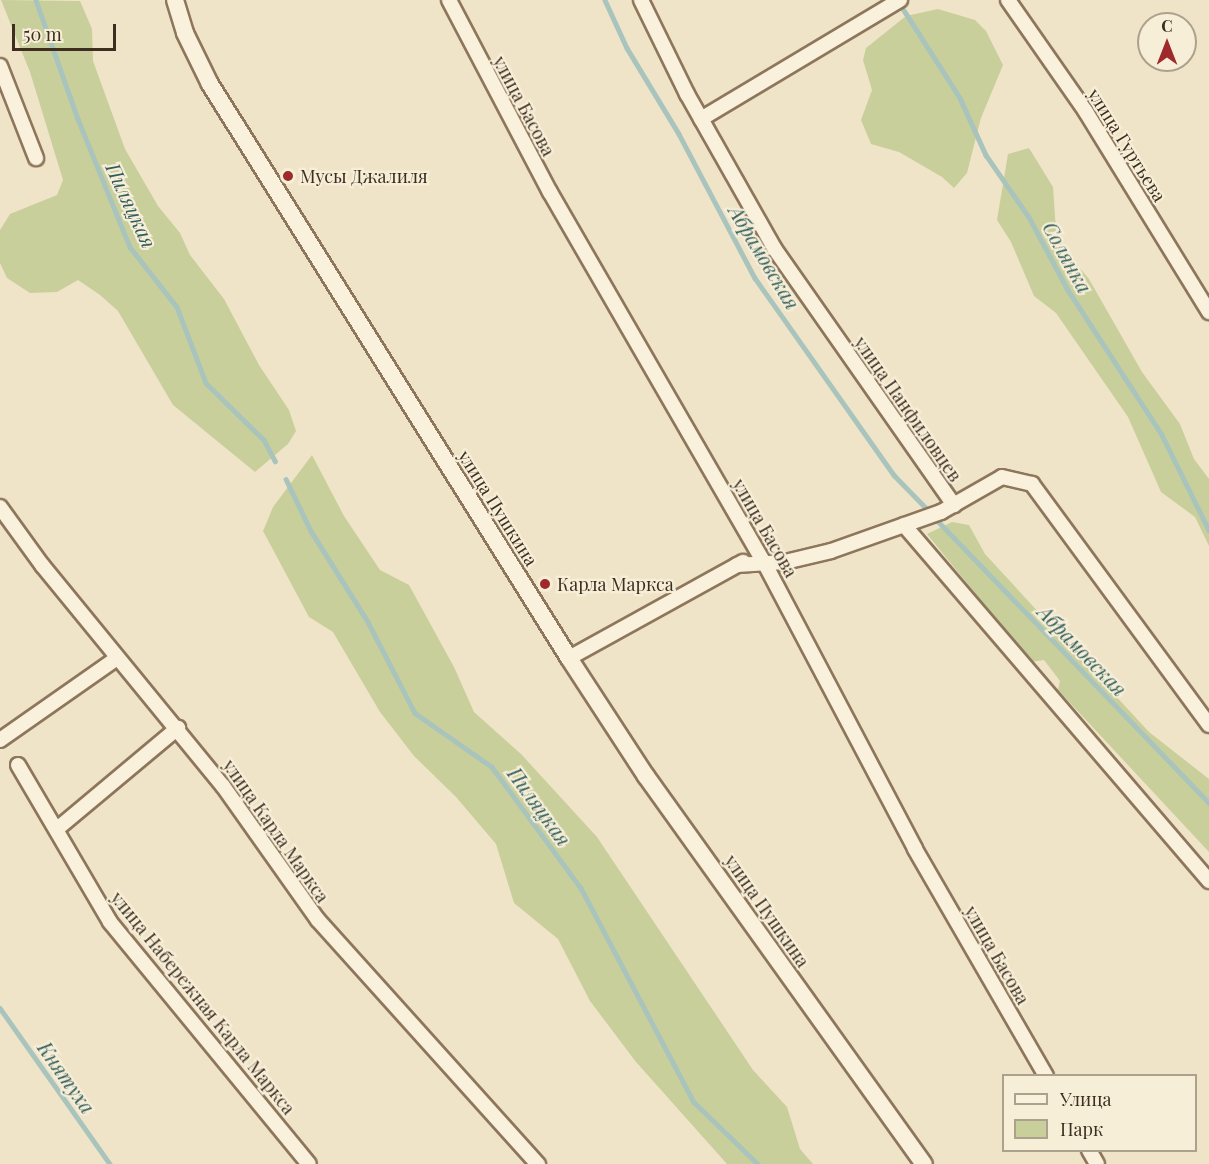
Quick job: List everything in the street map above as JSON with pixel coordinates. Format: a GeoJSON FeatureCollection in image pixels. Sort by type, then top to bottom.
{"type":"FeatureCollection","features":[{"type":"Feature","properties":{"kind":"street","name":"улица Пушкина"},"geometry":{"type":"LineString","coordinates":[[175,0],[185,33],[210,84],[569,658],[646,776],[924,1164]]}},
{"type":"Feature","properties":{"kind":"street","name":"улица Басова"},"geometry":{"type":"LineString","coordinates":[[449,0],[550,192],[762,558],[915,849],[1045,1074]]}},
{"type":"Feature","properties":{"kind":"street","name":"улица Панфиловцев"},"geometry":{"type":"LineString","coordinates":[[641,0],[701,119],[787,268],[954,505],[1002,477],[1032,484],[1209,725]]}},
{"type":"Feature","properties":{"kind":"street"},"geometry":{"type":"LineString","coordinates":[[701,119],[900,0]]}},
{"type":"Feature","properties":{"kind":"street","name":"улица Гуртьева"},"geometry":{"type":"LineString","coordinates":[[1008,0],[1086,112],[1209,312]]}},
{"type":"Feature","properties":{"kind":"street"},"geometry":{"type":"LineString","coordinates":[[0,66],[36,158]]}},
{"type":"Feature","properties":{"kind":"street"},"geometry":{"type":"LineString","coordinates":[[569,658],[737,565],[762,558],[831,552],[954,505]]}},
{"type":"Feature","properties":{"kind":"street","name":"улица Карла Маркса"},"geometry":{"type":"LineString","coordinates":[[0,507],[117,658],[178,728],[318,920],[538,1164]]}},
{"type":"Feature","properties":{"kind":"street"},"geometry":{"type":"LineString","coordinates":[[904,525],[1209,881]]}},
{"type":"Feature","properties":{"kind":"street"},"geometry":{"type":"LineString","coordinates":[[0,740],[117,658]]}},
{"type":"Feature","properties":{"kind":"street"},"geometry":{"type":"LineString","coordinates":[[57,829],[178,728]]}},
{"type":"Feature","properties":{"kind":"street","name":"улица Набережная Карла Маркса"},"geometry":{"type":"LineString","coordinates":[[18,765],[110,922],[309,1164]]}},
{"type":"Feature","properties":{"kind":"green space"},"geometry":{"type":"Polygon","coordinates":[[[1,0],[80,1],[92,29],[93,61],[125,149],[158,206],[180,233],[190,255],[224,299],[259,365],[289,410],[296,431],[288,444],[255,472],[173,405],[118,311],[100,295],[78,280],[57,292],[30,293],[7,278],[0,263],[0,230],[10,214],[57,195],[63,180],[30,72],[1,0]]]}},
{"type":"Feature","properties":{"kind":"green space"},"geometry":{"type":"Polygon","coordinates":[[[938,9],[975,20],[986,31],[1003,65],[981,118],[967,173],[954,188],[942,177],[899,152],[871,144],[861,120],[872,90],[863,60],[866,48],[906,16],[938,9]]]}},
{"type":"Feature","properties":{"kind":"green space"},"geometry":{"type":"Polygon","coordinates":[[[1029,148],[1053,187],[1056,231],[1066,252],[1089,279],[1142,372],[1180,424],[1194,459],[1209,479],[1209,546],[1195,517],[1161,492],[1128,417],[1056,313],[1034,296],[1011,242],[997,220],[1008,154],[1029,148]]]}},
{"type":"Feature","properties":{"kind":"green space"},"geometry":{"type":"Polygon","coordinates":[[[312,455],[344,516],[380,570],[409,585],[454,667],[474,712],[521,754],[597,837],[753,1070],[787,1107],[800,1149],[813,1164],[727,1164],[636,1062],[590,1001],[558,939],[514,903],[496,844],[456,797],[414,756],[380,712],[333,632],[309,617],[263,531],[273,507],[312,455]]]}},
{"type":"Feature","properties":{"kind":"green space"},"geometry":{"type":"Polygon","coordinates":[[[952,522],[969,525],[985,554],[1149,732],[1209,779],[1209,852],[1058,690],[1060,681],[1044,660],[1031,662],[927,534],[952,522]]]}},
{"type":"Feature","properties":{"kind":"waterway","name":"Пиляцкая"},"geometry":{"type":"LineString","coordinates":[[36,0],[78,119],[130,247],[177,307],[206,383],[264,440],[275,461]]}},
{"type":"Feature","properties":{"kind":"waterway","name":"Абрамовская"},"geometry":{"type":"LineString","coordinates":[[605,0],[627,48],[679,134],[755,278],[894,475],[928,510]]}},
{"type":"Feature","properties":{"kind":"waterway","name":"Солянка"},"geometry":{"type":"LineString","coordinates":[[900,4],[960,98],[986,155],[1029,217],[1068,290],[1162,435],[1209,530]]}},
{"type":"Feature","properties":{"kind":"waterway","name":"Пиляцкая"},"geometry":{"type":"LineString","coordinates":[[286,479],[311,531],[368,622],[415,713],[492,767],[581,888],[694,1102],[758,1164]]}},
{"type":"Feature","properties":{"kind":"waterway","name":"Абрамовская"},"geometry":{"type":"LineString","coordinates":[[936,519],[1209,803]]}},
{"type":"Feature","properties":{"kind":"waterway","name":"Княтуха"},"geometry":{"type":"LineString","coordinates":[[0,1008],[110,1164]]}},
{"type":"Feature","properties":{"kind":"place","name":"Мусы Джалиля"},"geometry":{"type":"Point","coordinates":[288,176]}},
{"type":"Feature","properties":{"kind":"place","name":"Карла Маркса"},"geometry":{"type":"Point","coordinates":[545,584]}}]}
